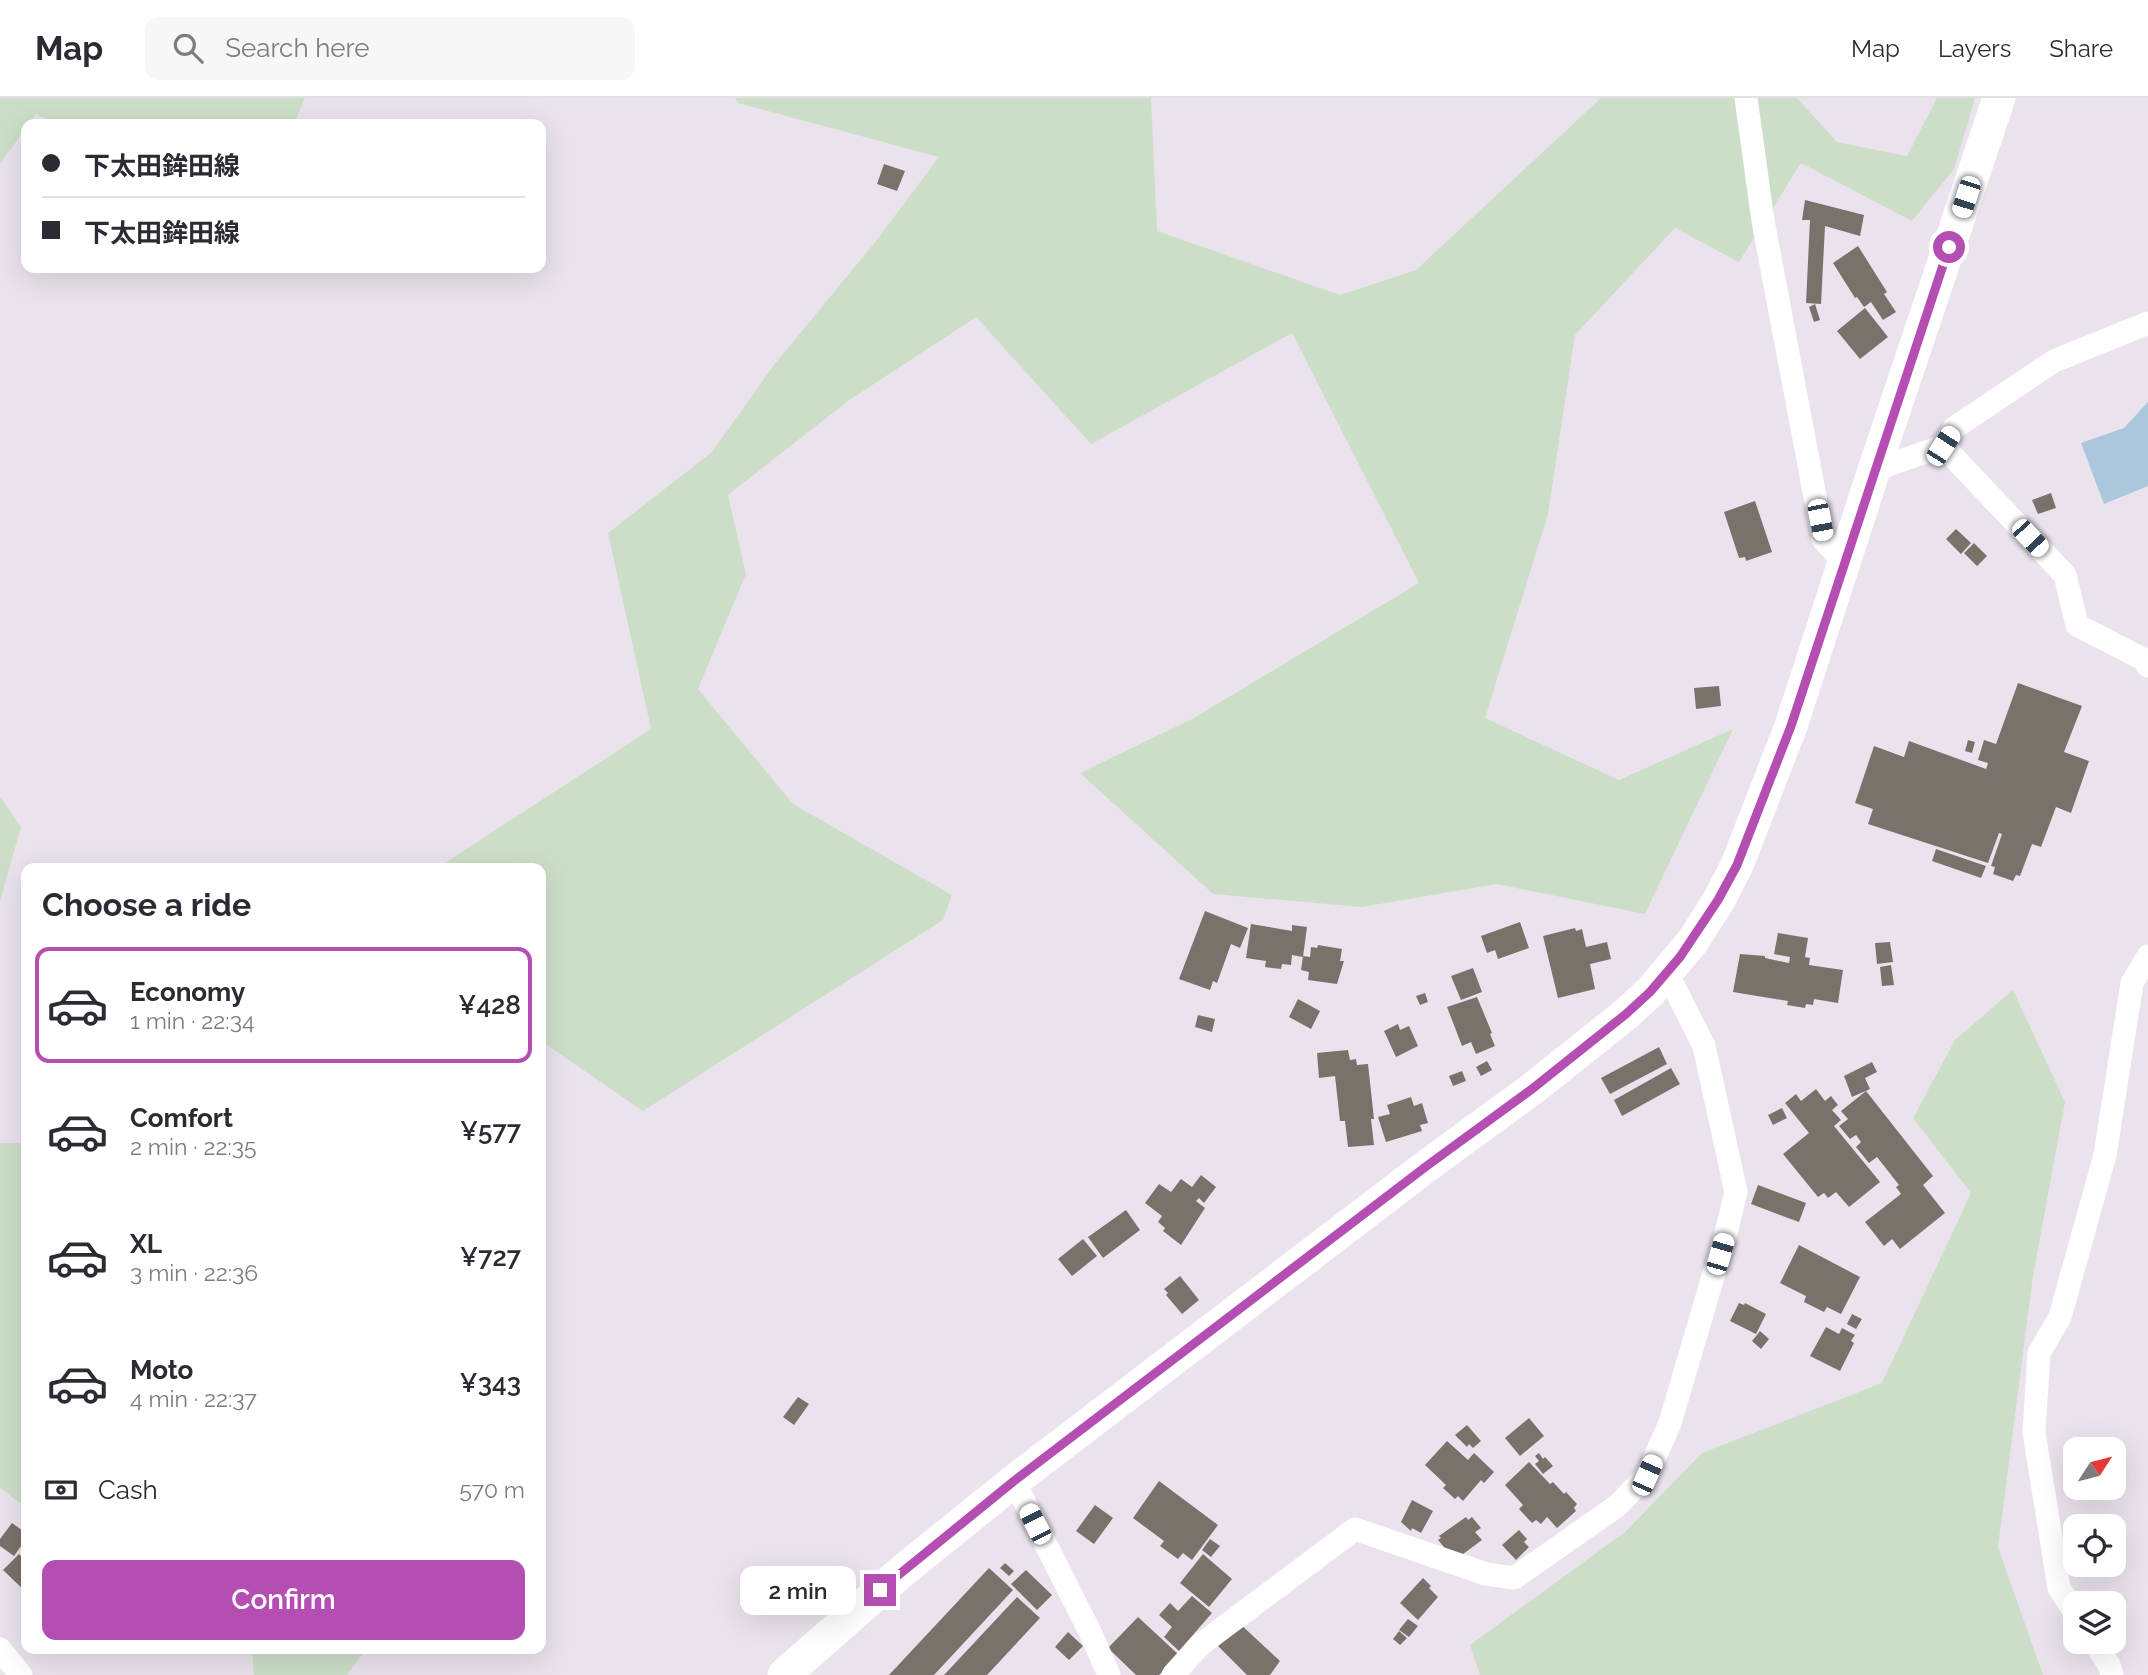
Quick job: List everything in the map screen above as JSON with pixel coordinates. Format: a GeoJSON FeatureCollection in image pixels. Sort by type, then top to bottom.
{"type":"FeatureCollection","features":[{"type":"Feature","properties":{"kind":"main road"},"geometry":{"type":"LineString","coordinates":[[784,1675],[900,1573],[1014,1481],[1428,1165],[1532,1089],[1626,1014],[1667,973],[1693,941],[1737,865],[1791,726],[1843,562],[1999,98]]}},
{"type":"Feature","properties":{"kind":"street"},"geometry":{"type":"LineString","coordinates":[[1746,98],[1763,222],[1824,539],[1843,562]]}},
{"type":"Feature","properties":{"kind":"street"},"geometry":{"type":"LineString","coordinates":[[1874,470],[1943,446],[1954,428],[2054,361],[2148,323]]}},
{"type":"Feature","properties":{"kind":"street"},"geometry":{"type":"LineString","coordinates":[[1943,446],[2065,575],[2077,625],[2143,659],[2148,666]]}},
{"type":"Feature","properties":{"kind":"street"},"geometry":{"type":"LineString","coordinates":[[2063,1594],[2059,1588],[2034,1432],[2039,1353],[2060,1317],[2101,1167],[2132,983],[2148,956]]}},
{"type":"Feature","properties":{"kind":"street"},"geometry":{"type":"LineString","coordinates":[[1173,1675],[1200,1645],[1355,1529],[1486,1574],[1514,1578],[1617,1506],[1647,1475],[1670,1423],[1736,1192],[1704,1046],[1667,973]]}},
{"type":"Feature","properties":{"kind":"street"},"geometry":{"type":"LineString","coordinates":[[1014,1481],[1109,1675]]}},
{"type":"Feature","properties":{"kind":"street"},"geometry":{"type":"LineString","coordinates":[[0,1649],[21,1675]]}},
{"type":"Feature","properties":{"kind":"street"},"geometry":{"type":"LineString","coordinates":[[2102,1654],[2112,1675]]}},
{"type":"Feature","properties":{"kind":"green space"},"geometry":{"type":"Polygon","coordinates":[[[0,98],[305,98],[296,119],[46,119],[36,114],[32,119],[21,119],[21,135],[0,164],[0,98]]]}},
{"type":"Feature","properties":{"kind":"green space"},"geometry":{"type":"Polygon","coordinates":[[[735,98],[1151,98],[1157,231],[1340,295],[1416,270],[1601,98],[1797,98],[1837,142],[1907,156],[1937,98],[1975,98],[1954,169],[1912,221],[1801,163],[1739,262],[1675,228],[1575,335],[1548,514],[1485,718],[1619,780],[1733,729],[1645,914],[1497,884],[1362,907],[1213,894],[1080,773],[1192,719],[1419,583],[1292,333],[1091,444],[976,317],[848,401],[728,495],[746,574],[698,689],[793,804],[952,895],[943,920],[643,1111],[546,1044],[546,863],[445,863],[651,729],[608,533],[712,452],[774,365],[876,241],[939,157],[738,103],[735,98]]]}},
{"type":"Feature","properties":{"kind":"green space"},"geometry":{"type":"Polygon","coordinates":[[[0,797],[21,827],[0,901],[0,797]]]}},
{"type":"Feature","properties":{"kind":"green space"},"geometry":{"type":"Polygon","coordinates":[[[2013,990],[2065,1102],[2033,1276],[1998,1547],[2043,1675],[1480,1675],[1470,1645],[1625,1532],[1702,1453],[1882,1383],[1971,1193],[1913,1118],[1955,1040],[2013,990]]]}},
{"type":"Feature","properties":{"kind":"green space"},"geometry":{"type":"Polygon","coordinates":[[[0,1143],[21,1143],[21,1503],[0,1487],[0,1143]]]}},
{"type":"Feature","properties":{"kind":"green space"},"geometry":{"type":"Polygon","coordinates":[[[252,1654],[362,1654],[347,1675],[254,1675],[252,1654]]]}},
{"type":"Feature","properties":{"kind":"water"},"geometry":{"type":"Polygon","coordinates":[[[2148,402],[2148,486],[2104,504],[2081,443],[2124,428],[2148,402]]]}},
{"type":"Feature","properties":{"kind":"building"},"geometry":{"type":"Polygon","coordinates":[[[884,164],[905,171],[897,191],[877,184],[884,164]]]}},
{"type":"Feature","properties":{"kind":"building"},"geometry":{"type":"Polygon","coordinates":[[[1805,200],[1864,215],[1860,236],[1825,226],[1821,304],[1806,303],[1810,220],[1802,220],[1805,200]]]}},
{"type":"Feature","properties":{"kind":"building"},"geometry":{"type":"Polygon","coordinates":[[[1858,246],[1887,292],[1884,294],[1896,312],[1883,320],[1871,302],[1864,307],[1857,297],[1855,298],[1833,263],[1858,246]]]}},
{"type":"Feature","properties":{"kind":"building"},"geometry":{"type":"Polygon","coordinates":[[[1815,304],[1820,320],[1814,322],[1809,307],[1815,304]]]}},
{"type":"Feature","properties":{"kind":"building"},"geometry":{"type":"Polygon","coordinates":[[[1865,308],[1888,337],[1860,359],[1837,331],[1865,308]]]}},
{"type":"Feature","properties":{"kind":"building"},"geometry":{"type":"Polygon","coordinates":[[[2051,493],[2056,508],[2038,514],[2032,500],[2051,493]]]}},
{"type":"Feature","properties":{"kind":"building"},"geometry":{"type":"Polygon","coordinates":[[[1755,501],[1772,552],[1746,561],[1745,557],[1739,558],[1724,512],[1755,501]]]}},
{"type":"Feature","properties":{"kind":"building"},"geometry":{"type":"Polygon","coordinates":[[[1956,529],[1971,543],[1961,554],[1946,539],[1956,529]]]}},
{"type":"Feature","properties":{"kind":"building"},"geometry":{"type":"Polygon","coordinates":[[[1974,543],[1987,556],[1977,566],[1964,553],[1974,543]]]}},
{"type":"Feature","properties":{"kind":"building"},"geometry":{"type":"Polygon","coordinates":[[[2018,683],[2082,706],[2064,752],[2089,761],[2071,813],[2056,807],[2041,847],[2032,844],[2020,876],[2016,875],[2013,881],[1993,874],[1995,867],[1991,866],[2002,834],[1999,833],[1988,863],[1868,824],[1873,809],[1855,803],[1874,746],[1904,757],[1909,741],[1986,769],[1988,763],[1978,760],[1984,740],[1996,744],[2018,683]]]}},
{"type":"Feature","properties":{"kind":"building"},"geometry":{"type":"Polygon","coordinates":[[[1719,686],[1721,706],[1696,709],[1694,688],[1719,686]]]}},
{"type":"Feature","properties":{"kind":"building"},"geometry":{"type":"Polygon","coordinates":[[[1968,740],[1975,742],[1972,753],[1965,751],[1968,740]]]}},
{"type":"Feature","properties":{"kind":"building"},"geometry":{"type":"Polygon","coordinates":[[[1936,849],[1986,866],[1981,878],[1932,861],[1936,849]]]}},
{"type":"Feature","properties":{"kind":"building"},"geometry":{"type":"Polygon","coordinates":[[[1205,911],[1248,928],[1240,948],[1231,944],[1217,983],[1213,981],[1210,990],[1179,979],[1205,911]]]}},
{"type":"Feature","properties":{"kind":"building"},"geometry":{"type":"Polygon","coordinates":[[[1520,922],[1529,948],[1498,959],[1495,950],[1487,953],[1481,936],[1520,922]]]}},
{"type":"Feature","properties":{"kind":"building"},"geometry":{"type":"Polygon","coordinates":[[[1251,924],[1292,931],[1292,925],[1307,927],[1303,957],[1292,955],[1291,965],[1282,964],[1281,969],[1265,967],[1266,961],[1246,958],[1251,924]]]}},
{"type":"Feature","properties":{"kind":"building"},"geometry":{"type":"Polygon","coordinates":[[[1575,928],[1576,931],[1582,929],[1586,947],[1607,942],[1611,959],[1590,964],[1595,989],[1558,998],[1543,936],[1575,928]]]}},
{"type":"Feature","properties":{"kind":"building"},"geometry":{"type":"Polygon","coordinates":[[[1778,933],[1808,938],[1805,957],[1810,958],[1809,965],[1843,970],[1838,1003],[1814,999],[1813,1005],[1806,1004],[1805,1008],[1787,1005],[1788,1001],[1733,992],[1740,954],[1765,956],[1789,963],[1790,957],[1774,954],[1778,933]]]}},
{"type":"Feature","properties":{"kind":"building"},"geometry":{"type":"Polygon","coordinates":[[[1890,942],[1893,962],[1877,964],[1875,943],[1890,942]]]}},
{"type":"Feature","properties":{"kind":"building"},"geometry":{"type":"Polygon","coordinates":[[[1318,945],[1342,949],[1340,961],[1344,961],[1337,984],[1308,980],[1309,972],[1301,970],[1303,956],[1310,957],[1311,947],[1317,948],[1318,945]]]}},
{"type":"Feature","properties":{"kind":"building"},"geometry":{"type":"Polygon","coordinates":[[[1891,965],[1894,985],[1882,986],[1880,967],[1891,965]]]}},
{"type":"Feature","properties":{"kind":"building"},"geometry":{"type":"Polygon","coordinates":[[[1473,968],[1482,992],[1461,1000],[1451,976],[1473,968]]]}},
{"type":"Feature","properties":{"kind":"building"},"geometry":{"type":"Polygon","coordinates":[[[1425,993],[1428,1002],[1420,1005],[1416,996],[1425,993]]]}},
{"type":"Feature","properties":{"kind":"building"},"geometry":{"type":"Polygon","coordinates":[[[1477,997],[1495,1046],[1476,1054],[1471,1042],[1462,1046],[1447,1007],[1477,997]]]}},
{"type":"Feature","properties":{"kind":"building"},"geometry":{"type":"Polygon","coordinates":[[[1298,999],[1320,1011],[1311,1029],[1289,1017],[1298,999]]]}},
{"type":"Feature","properties":{"kind":"building"},"geometry":{"type":"Polygon","coordinates":[[[1198,1015],[1215,1019],[1212,1032],[1195,1027],[1198,1015]]]}},
{"type":"Feature","properties":{"kind":"building"},"geometry":{"type":"Polygon","coordinates":[[[1398,1024],[1400,1030],[1409,1026],[1418,1046],[1396,1057],[1384,1031],[1398,1024]]]}},
{"type":"Feature","properties":{"kind":"building"},"geometry":{"type":"Polygon","coordinates":[[[1659,1047],[1667,1064],[1610,1094],[1601,1078],[1659,1047]]]}},
{"type":"Feature","properties":{"kind":"building"},"geometry":{"type":"Polygon","coordinates":[[[1348,1050],[1350,1060],[1356,1059],[1357,1065],[1368,1064],[1374,1145],[1348,1147],[1345,1121],[1340,1121],[1335,1076],[1319,1078],[1317,1053],[1348,1050]]]}},
{"type":"Feature","properties":{"kind":"building"},"geometry":{"type":"Polygon","coordinates":[[[1487,1061],[1492,1070],[1481,1076],[1476,1067],[1487,1061]]]}},
{"type":"Feature","properties":{"kind":"building"},"geometry":{"type":"Polygon","coordinates":[[[1872,1062],[1877,1072],[1865,1078],[1870,1089],[1852,1097],[1844,1076],[1872,1062]]]}},
{"type":"Feature","properties":{"kind":"building"},"geometry":{"type":"Polygon","coordinates":[[[1671,1068],[1680,1084],[1622,1116],[1614,1100],[1671,1068]]]}},
{"type":"Feature","properties":{"kind":"building"},"geometry":{"type":"Polygon","coordinates":[[[1462,1071],[1466,1081],[1453,1086],[1449,1076],[1462,1071]]]}},
{"type":"Feature","properties":{"kind":"building"},"geometry":{"type":"Polygon","coordinates":[[[1816,1089],[1825,1101],[1831,1096],[1838,1105],[1832,1110],[1841,1120],[1834,1126],[1880,1182],[1849,1207],[1836,1192],[1828,1198],[1824,1193],[1818,1197],[1783,1154],[1809,1133],[1785,1103],[1796,1094],[1801,1101],[1816,1089]]]}},
{"type":"Feature","properties":{"kind":"building"},"geometry":{"type":"Polygon","coordinates":[[[1866,1091],[1933,1176],[1923,1185],[1945,1213],[1900,1249],[1892,1239],[1884,1246],[1865,1222],[1901,1194],[1896,1187],[1899,1185],[1877,1157],[1869,1163],[1856,1147],[1861,1142],[1856,1135],[1850,1139],[1839,1126],[1848,1119],[1841,1111],[1866,1091]]]}},
{"type":"Feature","properties":{"kind":"building"},"geometry":{"type":"Polygon","coordinates":[[[1411,1097],[1414,1106],[1422,1103],[1428,1123],[1420,1125],[1422,1131],[1386,1142],[1378,1117],[1390,1114],[1387,1105],[1411,1097]]]}},
{"type":"Feature","properties":{"kind":"building"},"geometry":{"type":"Polygon","coordinates":[[[1782,1108],[1787,1118],[1773,1125],[1768,1115],[1782,1108]]]}},
{"type":"Feature","properties":{"kind":"building"},"geometry":{"type":"Polygon","coordinates":[[[1201,1175],[1216,1187],[1204,1203],[1199,1198],[1196,1201],[1205,1208],[1181,1245],[1163,1231],[1165,1228],[1158,1222],[1162,1216],[1145,1203],[1159,1184],[1171,1192],[1181,1179],[1192,1187],[1201,1175]]]}},
{"type":"Feature","properties":{"kind":"building"},"geometry":{"type":"Polygon","coordinates":[[[1758,1185],[1806,1203],[1799,1222],[1751,1204],[1758,1185]]]}},
{"type":"Feature","properties":{"kind":"building"},"geometry":{"type":"Polygon","coordinates":[[[1126,1210],[1140,1230],[1103,1258],[1088,1237],[1126,1210]]]}},
{"type":"Feature","properties":{"kind":"building"},"geometry":{"type":"Polygon","coordinates":[[[1083,1239],[1097,1256],[1072,1276],[1058,1259],[1083,1239]]]}},
{"type":"Feature","properties":{"kind":"building"},"geometry":{"type":"Polygon","coordinates":[[[1799,1245],[1860,1277],[1841,1314],[1827,1307],[1824,1312],[1804,1302],[1806,1296],[1780,1283],[1799,1245]]]}},
{"type":"Feature","properties":{"kind":"building"},"geometry":{"type":"Polygon","coordinates":[[[1180,1276],[1199,1300],[1182,1314],[1164,1289],[1180,1276]]]}},
{"type":"Feature","properties":{"kind":"building"},"geometry":{"type":"Polygon","coordinates":[[[1739,1303],[1745,1303],[1766,1314],[1756,1334],[1730,1321],[1739,1303]]]}},
{"type":"Feature","properties":{"kind":"building"},"geometry":{"type":"Polygon","coordinates":[[[1852,1314],[1862,1319],[1856,1329],[1847,1324],[1852,1314]]]}},
{"type":"Feature","properties":{"kind":"building"},"geometry":{"type":"Polygon","coordinates":[[[1826,1327],[1839,1334],[1842,1328],[1855,1335],[1851,1341],[1854,1343],[1840,1371],[1810,1356],[1826,1327]]]}},
{"type":"Feature","properties":{"kind":"building"},"geometry":{"type":"Polygon","coordinates":[[[1760,1331],[1769,1339],[1761,1349],[1752,1341],[1760,1331]]]}},
{"type":"Feature","properties":{"kind":"building"},"geometry":{"type":"Polygon","coordinates":[[[798,1397],[809,1404],[794,1425],[783,1417],[798,1397]]]}},
{"type":"Feature","properties":{"kind":"building"},"geometry":{"type":"Polygon","coordinates":[[[1529,1418],[1544,1436],[1520,1456],[1505,1438],[1529,1418]]]}},
{"type":"Feature","properties":{"kind":"building"},"geometry":{"type":"Polygon","coordinates":[[[1467,1425],[1481,1441],[1473,1448],[1469,1444],[1467,1447],[1455,1435],[1467,1425]]]}},
{"type":"Feature","properties":{"kind":"building"},"geometry":{"type":"Polygon","coordinates":[[[1447,1441],[1468,1460],[1474,1453],[1494,1472],[1484,1483],[1481,1480],[1463,1501],[1458,1496],[1455,1499],[1443,1488],[1446,1485],[1425,1465],[1447,1441]]]}},
{"type":"Feature","properties":{"kind":"building"},"geometry":{"type":"Polygon","coordinates":[[[1539,1453],[1553,1466],[1543,1474],[1535,1464],[1539,1461],[1535,1456],[1539,1453]]]}},
{"type":"Feature","properties":{"kind":"building"},"geometry":{"type":"Polygon","coordinates":[[[1529,1462],[1550,1484],[1553,1482],[1577,1504],[1574,1508],[1576,1511],[1557,1528],[1547,1517],[1541,1524],[1536,1520],[1532,1523],[1519,1509],[1523,1505],[1505,1485],[1529,1462]]]}},
{"type":"Feature","properties":{"kind":"building"},"geometry":{"type":"Polygon","coordinates":[[[1159,1481],[1218,1525],[1192,1560],[1183,1553],[1178,1559],[1160,1546],[1164,1541],[1133,1518],[1159,1481]]]}},
{"type":"Feature","properties":{"kind":"building"},"geometry":{"type":"Polygon","coordinates":[[[1412,1500],[1433,1511],[1421,1533],[1412,1528],[1411,1531],[1401,1522],[1412,1500]]]}},
{"type":"Feature","properties":{"kind":"building"},"geometry":{"type":"Polygon","coordinates":[[[1095,1505],[1113,1518],[1094,1544],[1076,1531],[1095,1505]]]}},
{"type":"Feature","properties":{"kind":"building"},"geometry":{"type":"Polygon","coordinates":[[[1466,1517],[1468,1520],[1472,1517],[1481,1528],[1475,1532],[1482,1540],[1455,1560],[1438,1540],[1441,1538],[1439,1536],[1466,1517]]]}},
{"type":"Feature","properties":{"kind":"building"},"geometry":{"type":"Polygon","coordinates":[[[12,1523],[21,1529],[21,1546],[14,1556],[0,1546],[0,1539],[12,1523]]]}},
{"type":"Feature","properties":{"kind":"building"},"geometry":{"type":"Polygon","coordinates":[[[1519,1530],[1527,1539],[1524,1542],[1529,1547],[1516,1560],[1502,1545],[1519,1530]]]}},
{"type":"Feature","properties":{"kind":"building"},"geometry":{"type":"Polygon","coordinates":[[[1210,1539],[1220,1546],[1211,1557],[1202,1550],[1210,1539]]]}},
{"type":"Feature","properties":{"kind":"building"},"geometry":{"type":"Polygon","coordinates":[[[19,1554],[21,1587],[3,1570],[19,1554]]]}},
{"type":"Feature","properties":{"kind":"building"},"geometry":{"type":"Polygon","coordinates":[[[1203,1554],[1232,1579],[1209,1607],[1180,1583],[1203,1554]]]}},
{"type":"Feature","properties":{"kind":"building"},"geometry":{"type":"Polygon","coordinates":[[[1005,1563],[1014,1571],[1009,1576],[1000,1568],[1005,1563]]]}},
{"type":"Feature","properties":{"kind":"building"},"geometry":{"type":"Polygon","coordinates":[[[989,1568],[1013,1590],[934,1675],[889,1675],[989,1568]]]}},
{"type":"Feature","properties":{"kind":"building"},"geometry":{"type":"Polygon","coordinates":[[[1026,1570],[1052,1595],[1037,1610],[1011,1584],[1026,1570]]]}},
{"type":"Feature","properties":{"kind":"building"},"geometry":{"type":"Polygon","coordinates":[[[1423,1578],[1438,1597],[1418,1620],[1400,1603],[1423,1578]]]}},
{"type":"Feature","properties":{"kind":"building"},"geometry":{"type":"Polygon","coordinates":[[[1192,1596],[1212,1613],[1179,1651],[1164,1637],[1172,1627],[1159,1615],[1170,1603],[1178,1611],[1192,1596]]]}},
{"type":"Feature","properties":{"kind":"building"},"geometry":{"type":"Polygon","coordinates":[[[1017,1597],[1040,1618],[987,1675],[944,1675],[1017,1597]]]}},
{"type":"Feature","properties":{"kind":"building"},"geometry":{"type":"Polygon","coordinates":[[[1138,1617],[1179,1655],[1159,1675],[1136,1675],[1108,1648],[1138,1617]]]}},
{"type":"Feature","properties":{"kind":"building"},"geometry":{"type":"Polygon","coordinates":[[[1408,1619],[1418,1626],[1409,1637],[1399,1630],[1408,1619]]]}},
{"type":"Feature","properties":{"kind":"building"},"geometry":{"type":"Polygon","coordinates":[[[1239,1623],[1280,1661],[1270,1675],[1247,1675],[1218,1646],[1239,1623]]]}},
{"type":"Feature","properties":{"kind":"building"},"geometry":{"type":"Polygon","coordinates":[[[1399,1631],[1407,1638],[1400,1645],[1393,1639],[1399,1631]]]}},
{"type":"Feature","properties":{"kind":"building"},"geometry":{"type":"Polygon","coordinates":[[[1068,1632],[1083,1646],[1069,1660],[1055,1647],[1068,1632]]]}},
{"type":"Feature","properties":{"kind":"route"},"geometry":{"type":"LineString","coordinates":[[880,1590],[1014,1481],[1428,1165],[1532,1089],[1626,1014],[1650,992],[1693,941],[1737,865],[1791,726],[1858,516],[1949,247]]}}]}
